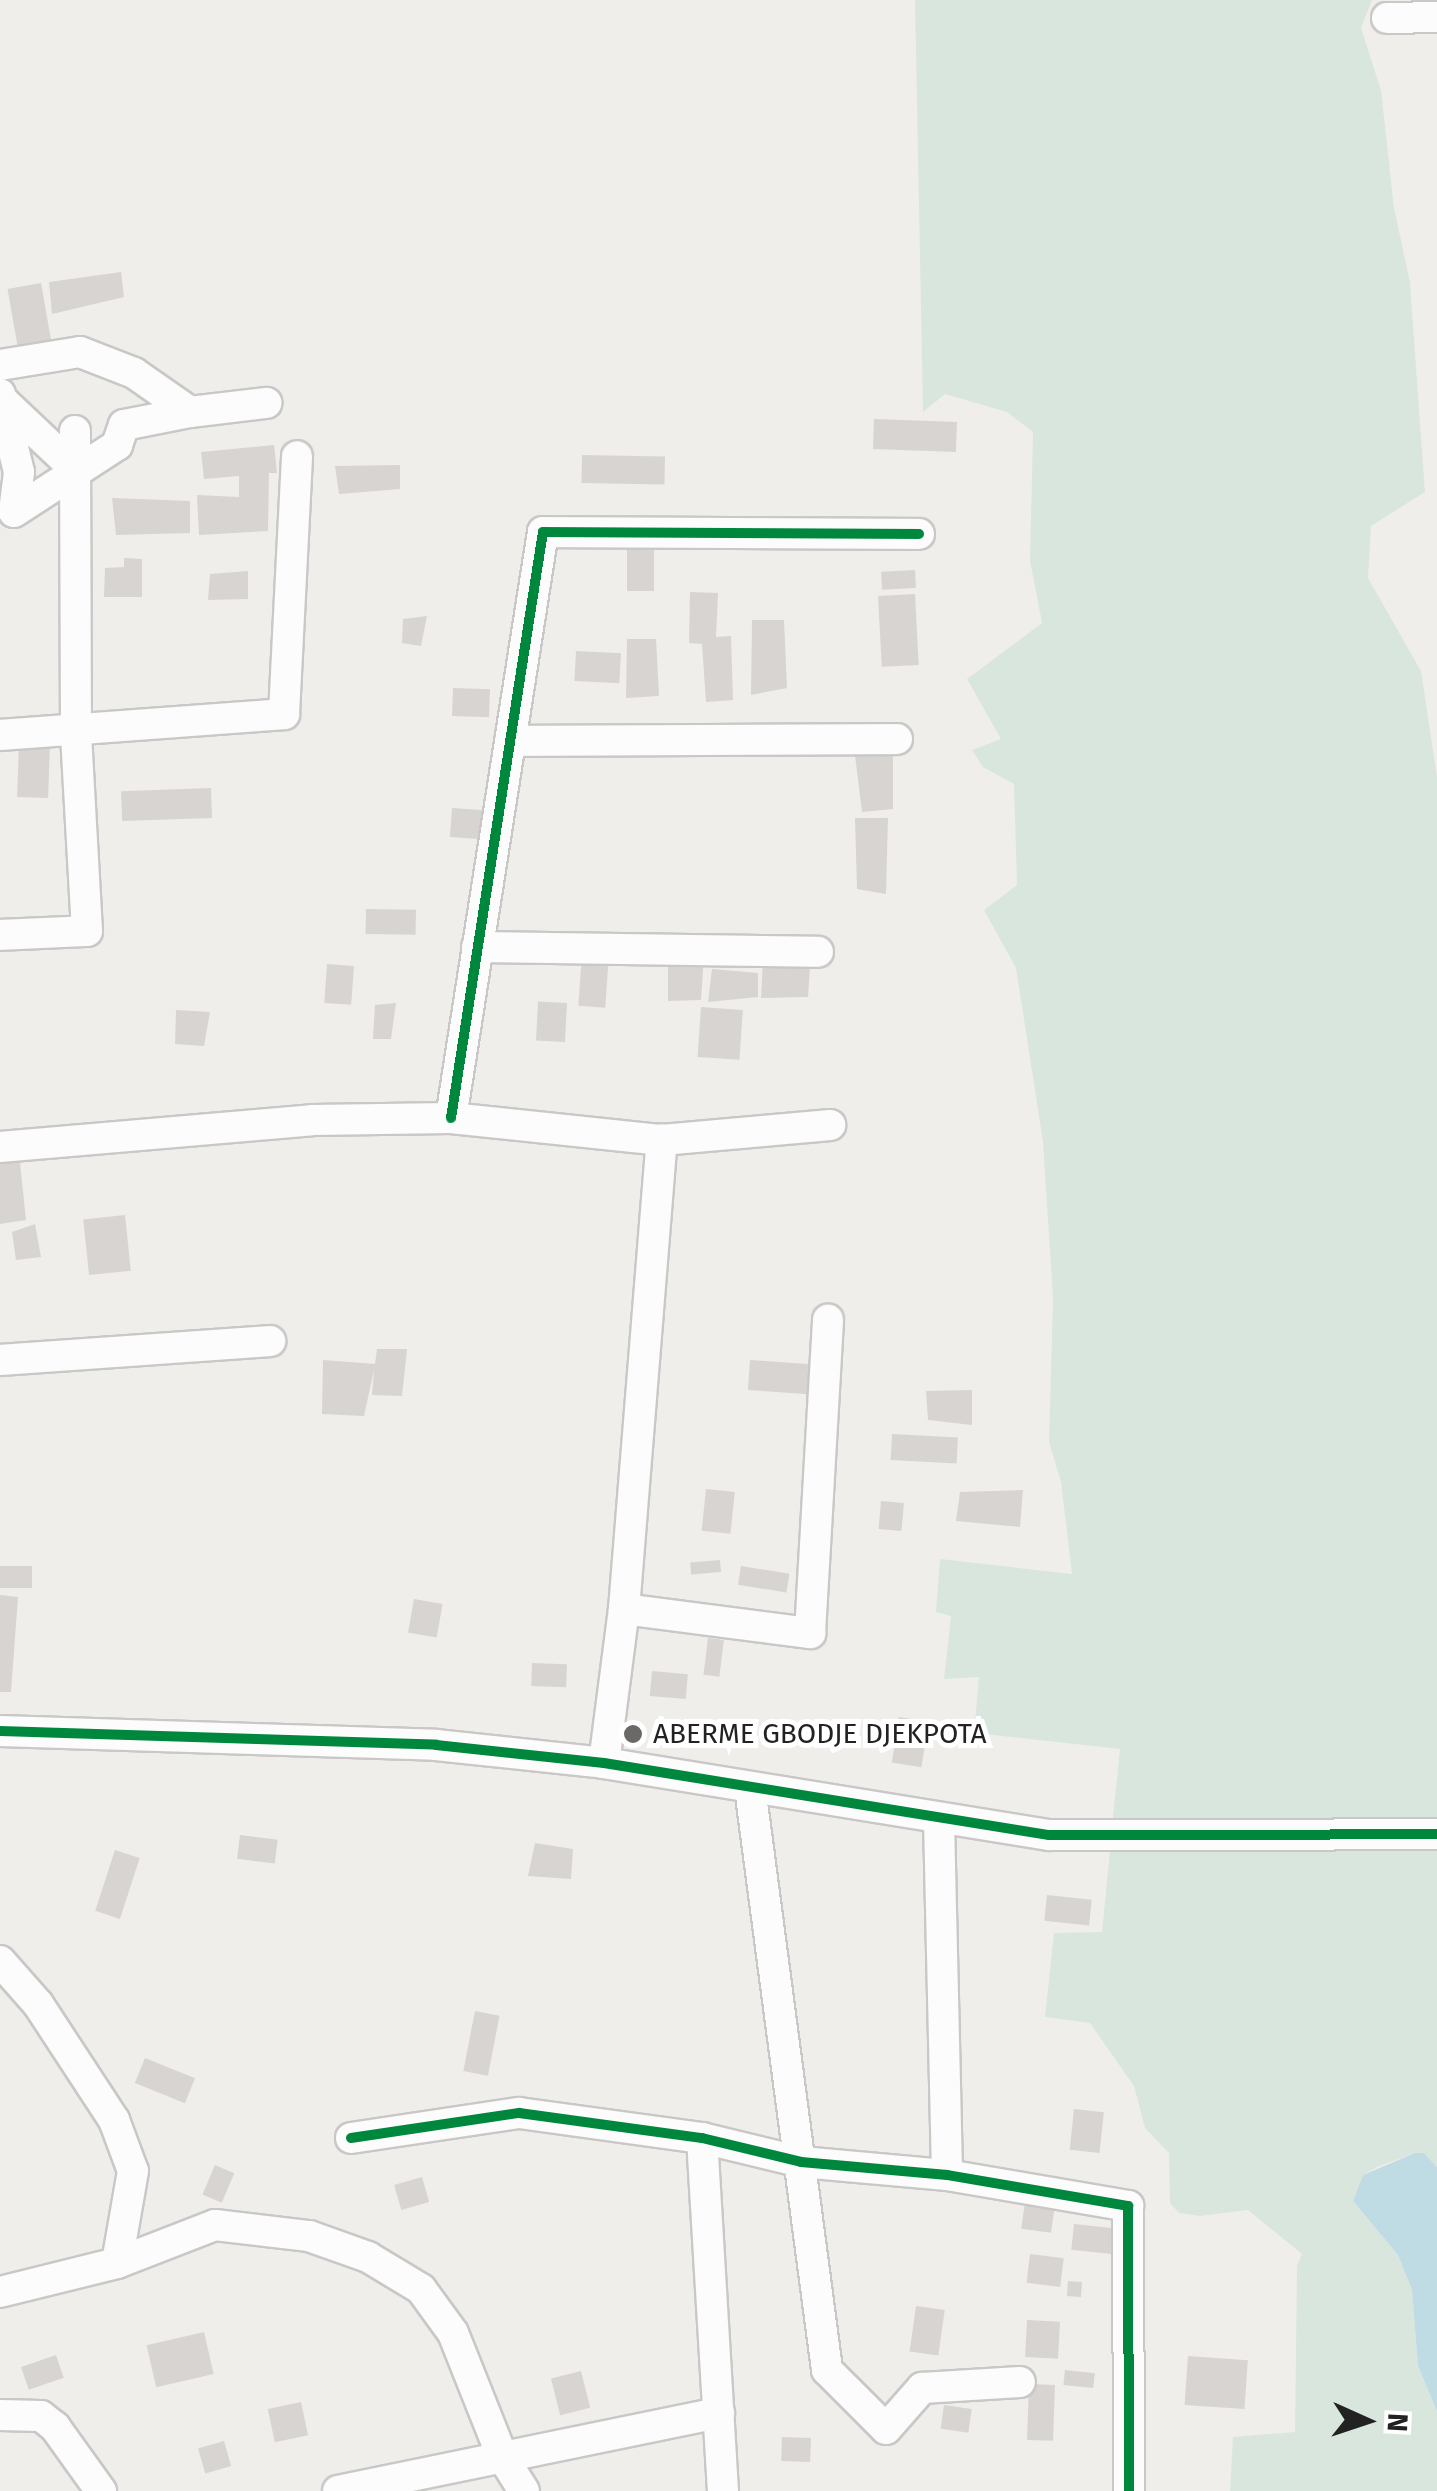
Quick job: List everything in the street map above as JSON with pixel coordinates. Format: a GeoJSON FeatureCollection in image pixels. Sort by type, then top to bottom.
{"type":"FeatureCollection","features":[{"type":"Feature","properties":{"kind":"street"},"geometry":{"type":"LineString","coordinates":[[1387,18],[1437,18]]}},
{"type":"Feature","properties":{"kind":"street"},"geometry":{"type":"LineString","coordinates":[[0,365],[80,352],[134,373],[190,412]]}},
{"type":"Feature","properties":{"kind":"street"},"geometry":{"type":"LineString","coordinates":[[2,398],[75,470]]}},
{"type":"Feature","properties":{"kind":"street"},"geometry":{"type":"LineString","coordinates":[[2,398],[19,472],[7,515]]}},
{"type":"Feature","properties":{"kind":"street"},"geometry":{"type":"LineString","coordinates":[[7,515],[117,445],[124,425],[266,403]]}},
{"type":"Feature","properties":{"kind":"street"},"geometry":{"type":"LineString","coordinates":[[0,934],[87,931],[76,732],[75,431]]}},
{"type":"Feature","properties":{"kind":"street"},"geometry":{"type":"LineString","coordinates":[[0,735],[284,714],[297,456]]}},
{"type":"Feature","properties":{"kind":"street"},"geometry":{"type":"LineString","coordinates":[[450,1118],[542,532],[919,534]]}},
{"type":"Feature","properties":{"kind":"street"},"geometry":{"type":"LineString","coordinates":[[510,741],[897,739]]}},
{"type":"Feature","properties":{"kind":"street"},"geometry":{"type":"LineString","coordinates":[[478,947],[818,952]]}},
{"type":"Feature","properties":{"kind":"street"},"geometry":{"type":"LineString","coordinates":[[0,1147],[312,1120],[450,1118],[662,1140],[830,1125]]}},
{"type":"Feature","properties":{"kind":"street"},"geometry":{"type":"LineString","coordinates":[[604,1763],[624,1609],[662,1140]]}},
{"type":"Feature","properties":{"kind":"street"},"geometry":{"type":"LineString","coordinates":[[624,1609],[810,1633],[828,1320]]}},
{"type":"Feature","properties":{"kind":"street"},"geometry":{"type":"LineString","coordinates":[[0,1360],[270,1341]]}},
{"type":"Feature","properties":{"kind":"street"},"geometry":{"type":"LineString","coordinates":[[0,1731],[323,1738],[604,1763],[939,1820],[1106,1838],[1437,1834]]}},
{"type":"Feature","properties":{"kind":"street"},"geometry":{"type":"LineString","coordinates":[[750,1788],[828,2370],[886,2429],[922,2388],[1020,2382]]}},
{"type":"Feature","properties":{"kind":"street"},"geometry":{"type":"LineString","coordinates":[[939,1820],[946,2175]]}},
{"type":"Feature","properties":{"kind":"street"},"geometry":{"type":"LineString","coordinates":[[0,1961],[38,2004],[114,2120],[133,2171],[117,2263]]}},
{"type":"Feature","properties":{"kind":"street"},"geometry":{"type":"LineString","coordinates":[[351,2138],[520,2112],[702,2138],[801,2162],[946,2175],[1128,2206],[1129,2491]]}},
{"type":"Feature","properties":{"kind":"street"},"geometry":{"type":"LineString","coordinates":[[702,2138],[724,2491]]}},
{"type":"Feature","properties":{"kind":"street"},"geometry":{"type":"LineString","coordinates":[[0,2292],[117,2263],[216,2225],[309,2236],[368,2257],[421,2289],[453,2333],[502,2456],[524,2491]]}},
{"type":"Feature","properties":{"kind":"street"},"geometry":{"type":"LineString","coordinates":[[338,2491],[719,2413]]}},
{"type":"Feature","properties":{"kind":"street"},"geometry":{"type":"LineString","coordinates":[[0,2415],[41,2416],[55,2427],[101,2491]]}},
{"type":"Feature","properties":{"kind":"shaded area"},"geometry":{"type":"Polygon","coordinates":[[[915,0],[1372,0],[1361,28],[1381,90],[1394,208],[1410,282],[1425,492],[1371,526],[1368,578],[1421,671],[1437,777],[1437,1824],[1112,1827],[1120,1749],[974,1733],[979,1677],[944,1679],[951,1616],[936,1612],[940,1559],[1072,1574],[1061,1482],[1049,1442],[1053,1298],[1043,1142],[1016,968],[984,910],[1017,885],[1014,784],[983,767],[972,750],[1001,739],[967,679],[1042,623],[1030,561],[1033,432],[1007,412],[945,394],[923,412],[915,0]]]}},
{"type":"Feature","properties":{"kind":"shaded area"},"geometry":{"type":"Polygon","coordinates":[[[1437,1848],[1437,2167],[1424,2153],[1415,2153],[1377,2167],[1363,2175],[1353,2201],[1398,2255],[1412,2290],[1418,2366],[1437,2411],[1437,2491],[1230,2491],[1233,2437],[1295,2432],[1297,2266],[1302,2254],[1248,2210],[1200,2216],[1179,2213],[1170,2203],[1169,2153],[1145,2128],[1134,2086],[1090,2023],[1045,2017],[1054,1933],[1102,1932],[1110,1851],[1437,1848]]]}},
{"type":"Feature","properties":{"kind":"water"},"geometry":{"type":"Polygon","coordinates":[[[1415,2153],[1424,2153],[1437,2167],[1437,2411],[1418,2366],[1412,2290],[1398,2255],[1353,2201],[1363,2175],[1415,2153]]]}},
{"type":"Feature","properties":{"kind":"building"},"geometry":{"type":"Polygon","coordinates":[[[121,272],[124,297],[52,314],[49,282],[121,272]]]}},
{"type":"Feature","properties":{"kind":"building"},"geometry":{"type":"Polygon","coordinates":[[[41,283],[52,347],[19,353],[8,289],[41,283]]]}},
{"type":"Feature","properties":{"kind":"building"},"geometry":{"type":"Polygon","coordinates":[[[874,419],[957,422],[956,452],[873,449],[874,419]]]}},
{"type":"Feature","properties":{"kind":"building"},"geometry":{"type":"Polygon","coordinates":[[[274,445],[277,473],[269,473],[268,531],[199,535],[197,495],[239,497],[239,476],[204,479],[201,452],[274,445]]]}},
{"type":"Feature","properties":{"kind":"building"},"geometry":{"type":"Polygon","coordinates":[[[582,455],[665,456],[664,484],[582,483],[582,455]]]}},
{"type":"Feature","properties":{"kind":"building"},"geometry":{"type":"Polygon","coordinates":[[[400,465],[400,489],[339,494],[335,466],[400,465]]]}},
{"type":"Feature","properties":{"kind":"building"},"geometry":{"type":"Polygon","coordinates":[[[112,498],[190,501],[190,533],[116,535],[112,498]]]}},
{"type":"Feature","properties":{"kind":"building"},"geometry":{"type":"Polygon","coordinates":[[[627,547],[654,547],[654,591],[627,591],[627,547]]]}},
{"type":"Feature","properties":{"kind":"building"},"geometry":{"type":"Polygon","coordinates":[[[124,558],[142,559],[142,597],[104,597],[105,568],[124,567],[124,558]]]}},
{"type":"Feature","properties":{"kind":"building"},"geometry":{"type":"Polygon","coordinates":[[[915,570],[916,588],[882,590],[881,572],[915,570]]]}},
{"type":"Feature","properties":{"kind":"building"},"geometry":{"type":"Polygon","coordinates":[[[248,571],[248,599],[208,600],[210,574],[248,571]]]}},
{"type":"Feature","properties":{"kind":"building"},"geometry":{"type":"Polygon","coordinates":[[[690,592],[718,593],[716,637],[731,636],[733,700],[706,702],[702,644],[689,643],[690,592]]]}},
{"type":"Feature","properties":{"kind":"building"},"geometry":{"type":"Polygon","coordinates":[[[915,594],[919,665],[882,667],[878,596],[915,594]]]}},
{"type":"Feature","properties":{"kind":"building"},"geometry":{"type":"Polygon","coordinates":[[[427,616],[421,646],[402,643],[403,619],[427,616]]]}},
{"type":"Feature","properties":{"kind":"building"},"geometry":{"type":"Polygon","coordinates":[[[752,620],[784,620],[787,688],[751,695],[752,620]]]}},
{"type":"Feature","properties":{"kind":"building"},"geometry":{"type":"Polygon","coordinates":[[[627,639],[656,639],[659,696],[626,698],[627,639]]]}},
{"type":"Feature","properties":{"kind":"building"},"geometry":{"type":"Polygon","coordinates":[[[576,651],[621,653],[619,683],[574,681],[576,651]]]}},
{"type":"Feature","properties":{"kind":"building"},"geometry":{"type":"Polygon","coordinates":[[[453,688],[490,689],[489,717],[452,716],[453,688]]]}},
{"type":"Feature","properties":{"kind":"building"},"geometry":{"type":"Polygon","coordinates":[[[853,739],[893,747],[893,809],[862,812],[853,739]]]}},
{"type":"Feature","properties":{"kind":"building"},"geometry":{"type":"Polygon","coordinates":[[[19,743],[50,744],[48,798],[17,797],[19,743]]]}},
{"type":"Feature","properties":{"kind":"building"},"geometry":{"type":"Polygon","coordinates":[[[211,788],[212,818],[122,821],[121,791],[211,788]]]}},
{"type":"Feature","properties":{"kind":"building"},"geometry":{"type":"Polygon","coordinates":[[[452,808],[499,811],[497,840],[450,837],[452,808]]]}},
{"type":"Feature","properties":{"kind":"building"},"geometry":{"type":"Polygon","coordinates":[[[855,818],[888,818],[886,894],[857,889],[855,818]]]}},
{"type":"Feature","properties":{"kind":"building"},"geometry":{"type":"Polygon","coordinates":[[[366,909],[416,910],[416,935],[366,934],[366,909]]]}},
{"type":"Feature","properties":{"kind":"building"},"geometry":{"type":"Polygon","coordinates":[[[582,953],[609,955],[605,1008],[578,1006],[582,953]]]}},
{"type":"Feature","properties":{"kind":"building"},"geometry":{"type":"Polygon","coordinates":[[[704,954],[701,1000],[668,1001],[668,962],[704,954]]]}},
{"type":"Feature","properties":{"kind":"building"},"geometry":{"type":"Polygon","coordinates":[[[763,959],[797,961],[797,967],[810,967],[808,997],[761,998],[763,959]]]}},
{"type":"Feature","properties":{"kind":"building"},"geometry":{"type":"Polygon","coordinates":[[[327,964],[354,966],[351,1005],[324,1003],[327,964]]]}},
{"type":"Feature","properties":{"kind":"building"},"geometry":{"type":"Polygon","coordinates":[[[712,969],[758,973],[758,997],[708,1002],[712,969]]]}},
{"type":"Feature","properties":{"kind":"building"},"geometry":{"type":"Polygon","coordinates":[[[538,1001],[567,1003],[565,1042],[536,1040],[538,1001]]]}},
{"type":"Feature","properties":{"kind":"building"},"geometry":{"type":"Polygon","coordinates":[[[396,1003],[391,1039],[373,1039],[375,1005],[396,1003]]]}},
{"type":"Feature","properties":{"kind":"building"},"geometry":{"type":"Polygon","coordinates":[[[701,1007],[743,1010],[739,1060],[698,1057],[701,1007]]]}},
{"type":"Feature","properties":{"kind":"building"},"geometry":{"type":"Polygon","coordinates":[[[176,1010],[210,1012],[204,1046],[175,1044],[176,1010]]]}},
{"type":"Feature","properties":{"kind":"building"},"geometry":{"type":"Polygon","coordinates":[[[19,1153],[26,1220],[0,1224],[0,1155],[19,1153]]]}},
{"type":"Feature","properties":{"kind":"building"},"geometry":{"type":"Polygon","coordinates":[[[125,1215],[131,1271],[89,1275],[83,1219],[125,1215]]]}},
{"type":"Feature","properties":{"kind":"building"},"geometry":{"type":"Polygon","coordinates":[[[35,1224],[41,1257],[16,1260],[12,1232],[35,1224]]]}},
{"type":"Feature","properties":{"kind":"building"},"geometry":{"type":"Polygon","coordinates":[[[377,1349],[407,1349],[402,1396],[372,1395],[374,1370],[364,1416],[322,1414],[323,1360],[375,1364],[377,1349]]]}},
{"type":"Feature","properties":{"kind":"building"},"geometry":{"type":"Polygon","coordinates":[[[750,1360],[836,1366],[834,1396],[748,1390],[750,1360]]]}},
{"type":"Feature","properties":{"kind":"building"},"geometry":{"type":"Polygon","coordinates":[[[972,1390],[972,1425],[928,1420],[926,1391],[972,1390]]]}},
{"type":"Feature","properties":{"kind":"building"},"geometry":{"type":"Polygon","coordinates":[[[892,1434],[958,1437],[957,1463],[891,1460],[892,1434]]]}},
{"type":"Feature","properties":{"kind":"building"},"geometry":{"type":"Polygon","coordinates":[[[706,1489],[735,1492],[730,1534],[702,1531],[706,1489]]]}},
{"type":"Feature","properties":{"kind":"building"},"geometry":{"type":"Polygon","coordinates":[[[1023,1490],[1020,1527],[956,1521],[960,1492],[1023,1490]]]}},
{"type":"Feature","properties":{"kind":"building"},"geometry":{"type":"Polygon","coordinates":[[[881,1501],[904,1503],[901,1531],[879,1529],[881,1501]]]}},
{"type":"Feature","properties":{"kind":"building"},"geometry":{"type":"Polygon","coordinates":[[[720,1560],[721,1572],[691,1575],[690,1563],[720,1560]]]}},
{"type":"Feature","properties":{"kind":"building"},"geometry":{"type":"Polygon","coordinates":[[[0,1566],[32,1566],[32,1588],[0,1588],[0,1566]]]}},
{"type":"Feature","properties":{"kind":"building"},"geometry":{"type":"Polygon","coordinates":[[[741,1566],[789,1574],[786,1592],[738,1585],[741,1566]]]}},
{"type":"Feature","properties":{"kind":"building"},"geometry":{"type":"Polygon","coordinates":[[[0,1595],[18,1597],[11,1692],[0,1692],[0,1595]]]}},
{"type":"Feature","properties":{"kind":"building"},"geometry":{"type":"Polygon","coordinates":[[[414,1599],[443,1604],[437,1638],[408,1632],[414,1599]]]}},
{"type":"Feature","properties":{"kind":"building"},"geometry":{"type":"Polygon","coordinates":[[[708,1638],[724,1640],[719,1677],[703,1675],[708,1638]]]}},
{"type":"Feature","properties":{"kind":"building"},"geometry":{"type":"Polygon","coordinates":[[[532,1663],[567,1664],[566,1687],[531,1686],[532,1663]]]}},
{"type":"Feature","properties":{"kind":"building"},"geometry":{"type":"Polygon","coordinates":[[[652,1671],[688,1674],[686,1699],[650,1696],[652,1671]]]}},
{"type":"Feature","properties":{"kind":"building"},"geometry":{"type":"Polygon","coordinates":[[[899,1717],[929,1722],[921,1767],[892,1762],[899,1717]]]}},
{"type":"Feature","properties":{"kind":"building"},"geometry":{"type":"Polygon","coordinates":[[[240,1835],[278,1840],[275,1863],[237,1859],[240,1835]]]}},
{"type":"Feature","properties":{"kind":"building"},"geometry":{"type":"Polygon","coordinates":[[[535,1843],[573,1849],[571,1879],[528,1876],[535,1843]]]}},
{"type":"Feature","properties":{"kind":"building"},"geometry":{"type":"Polygon","coordinates":[[[115,1850],[140,1858],[120,1919],[95,1911],[115,1850]]]}},
{"type":"Feature","properties":{"kind":"building"},"geometry":{"type":"Polygon","coordinates":[[[1047,1895],[1092,1900],[1089,1926],[1044,1921],[1047,1895]]]}},
{"type":"Feature","properties":{"kind":"building"},"geometry":{"type":"Polygon","coordinates":[[[475,2011],[500,2016],[488,2076],[463,2071],[475,2011]]]}},
{"type":"Feature","properties":{"kind":"building"},"geometry":{"type":"Polygon","coordinates":[[[145,2058],[195,2078],[185,2103],[135,2083],[145,2058]]]}},
{"type":"Feature","properties":{"kind":"building"},"geometry":{"type":"Polygon","coordinates":[[[1074,2109],[1104,2112],[1100,2153],[1070,2150],[1074,2109]]]}},
{"type":"Feature","properties":{"kind":"building"},"geometry":{"type":"Polygon","coordinates":[[[215,2165],[234,2173],[222,2203],[202,2194],[215,2165]]]}},
{"type":"Feature","properties":{"kind":"building"},"geometry":{"type":"Polygon","coordinates":[[[422,2177],[429,2202],[401,2210],[394,2185],[422,2177]]]}},
{"type":"Feature","properties":{"kind":"building"},"geometry":{"type":"Polygon","coordinates":[[[1026,2195],[1056,2199],[1051,2233],[1021,2229],[1026,2195]]]}},
{"type":"Feature","properties":{"kind":"building"},"geometry":{"type":"Polygon","coordinates":[[[1074,2224],[1128,2230],[1125,2256],[1071,2250],[1074,2224]]]}},
{"type":"Feature","properties":{"kind":"building"},"geometry":{"type":"Polygon","coordinates":[[[1030,2254],[1064,2258],[1060,2287],[1026,2283],[1030,2254]]]}},
{"type":"Feature","properties":{"kind":"building"},"geometry":{"type":"Polygon","coordinates":[[[1068,2281],[1082,2282],[1081,2297],[1067,2296],[1068,2281]]]}},
{"type":"Feature","properties":{"kind":"building"},"geometry":{"type":"Polygon","coordinates":[[[916,2306],[945,2310],[938,2356],[910,2352],[916,2306]]]}},
{"type":"Feature","properties":{"kind":"building"},"geometry":{"type":"Polygon","coordinates":[[[1027,2320],[1060,2322],[1058,2359],[1025,2357],[1027,2320]]]}},
{"type":"Feature","properties":{"kind":"building"},"geometry":{"type":"Polygon","coordinates":[[[204,2332],[214,2374],[156,2387],[147,2345],[204,2332]]]}},
{"type":"Feature","properties":{"kind":"building"},"geometry":{"type":"Polygon","coordinates":[[[56,2355],[64,2378],[29,2390],[21,2367],[56,2355]]]}},
{"type":"Feature","properties":{"kind":"building"},"geometry":{"type":"Polygon","coordinates":[[[1188,2356],[1248,2360],[1244,2409],[1185,2405],[1188,2356]]]}},
{"type":"Feature","properties":{"kind":"building"},"geometry":{"type":"Polygon","coordinates":[[[1065,2370],[1095,2373],[1093,2388],[1063,2385],[1065,2370]]]}},
{"type":"Feature","properties":{"kind":"building"},"geometry":{"type":"Polygon","coordinates":[[[581,2371],[590,2408],[560,2415],[551,2378],[581,2371]]]}},
{"type":"Feature","properties":{"kind":"building"},"geometry":{"type":"Polygon","coordinates":[[[1029,2384],[1055,2385],[1053,2441],[1027,2440],[1029,2384]]]}},
{"type":"Feature","properties":{"kind":"building"},"geometry":{"type":"Polygon","coordinates":[[[301,2402],[308,2435],[275,2442],[268,2409],[301,2402]]]}},
{"type":"Feature","properties":{"kind":"building"},"geometry":{"type":"Polygon","coordinates":[[[944,2405],[972,2409],[968,2433],[941,2429],[944,2405]]]}},
{"type":"Feature","properties":{"kind":"building"},"geometry":{"type":"Polygon","coordinates":[[[782,2437],[811,2438],[810,2462],[781,2461],[782,2437]]]}},
{"type":"Feature","properties":{"kind":"building"},"geometry":{"type":"Polygon","coordinates":[[[224,2441],[231,2466],[205,2473],[198,2448],[224,2441]]]}},
{"type":"Feature","properties":{"kind":"cycle path"},"geometry":{"type":"LineString","coordinates":[[451,1118],[543,532],[919,534]]}},
{"type":"Feature","properties":{"kind":"cycle path"},"geometry":{"type":"LineString","coordinates":[[0,1731],[436,1745],[604,1763],[1049,1835],[1437,1834]]}},
{"type":"Feature","properties":{"kind":"cycle path"},"geometry":{"type":"LineString","coordinates":[[351,2138],[519,2113],[702,2138],[801,2162],[947,2175],[1128,2206],[1129,2491]]}},
{"type":"Feature","properties":{"kind":"place","name":"ABERME GBODJE DJEKPOTA"},"geometry":{"type":"Point","coordinates":[633,1734]}}]}
